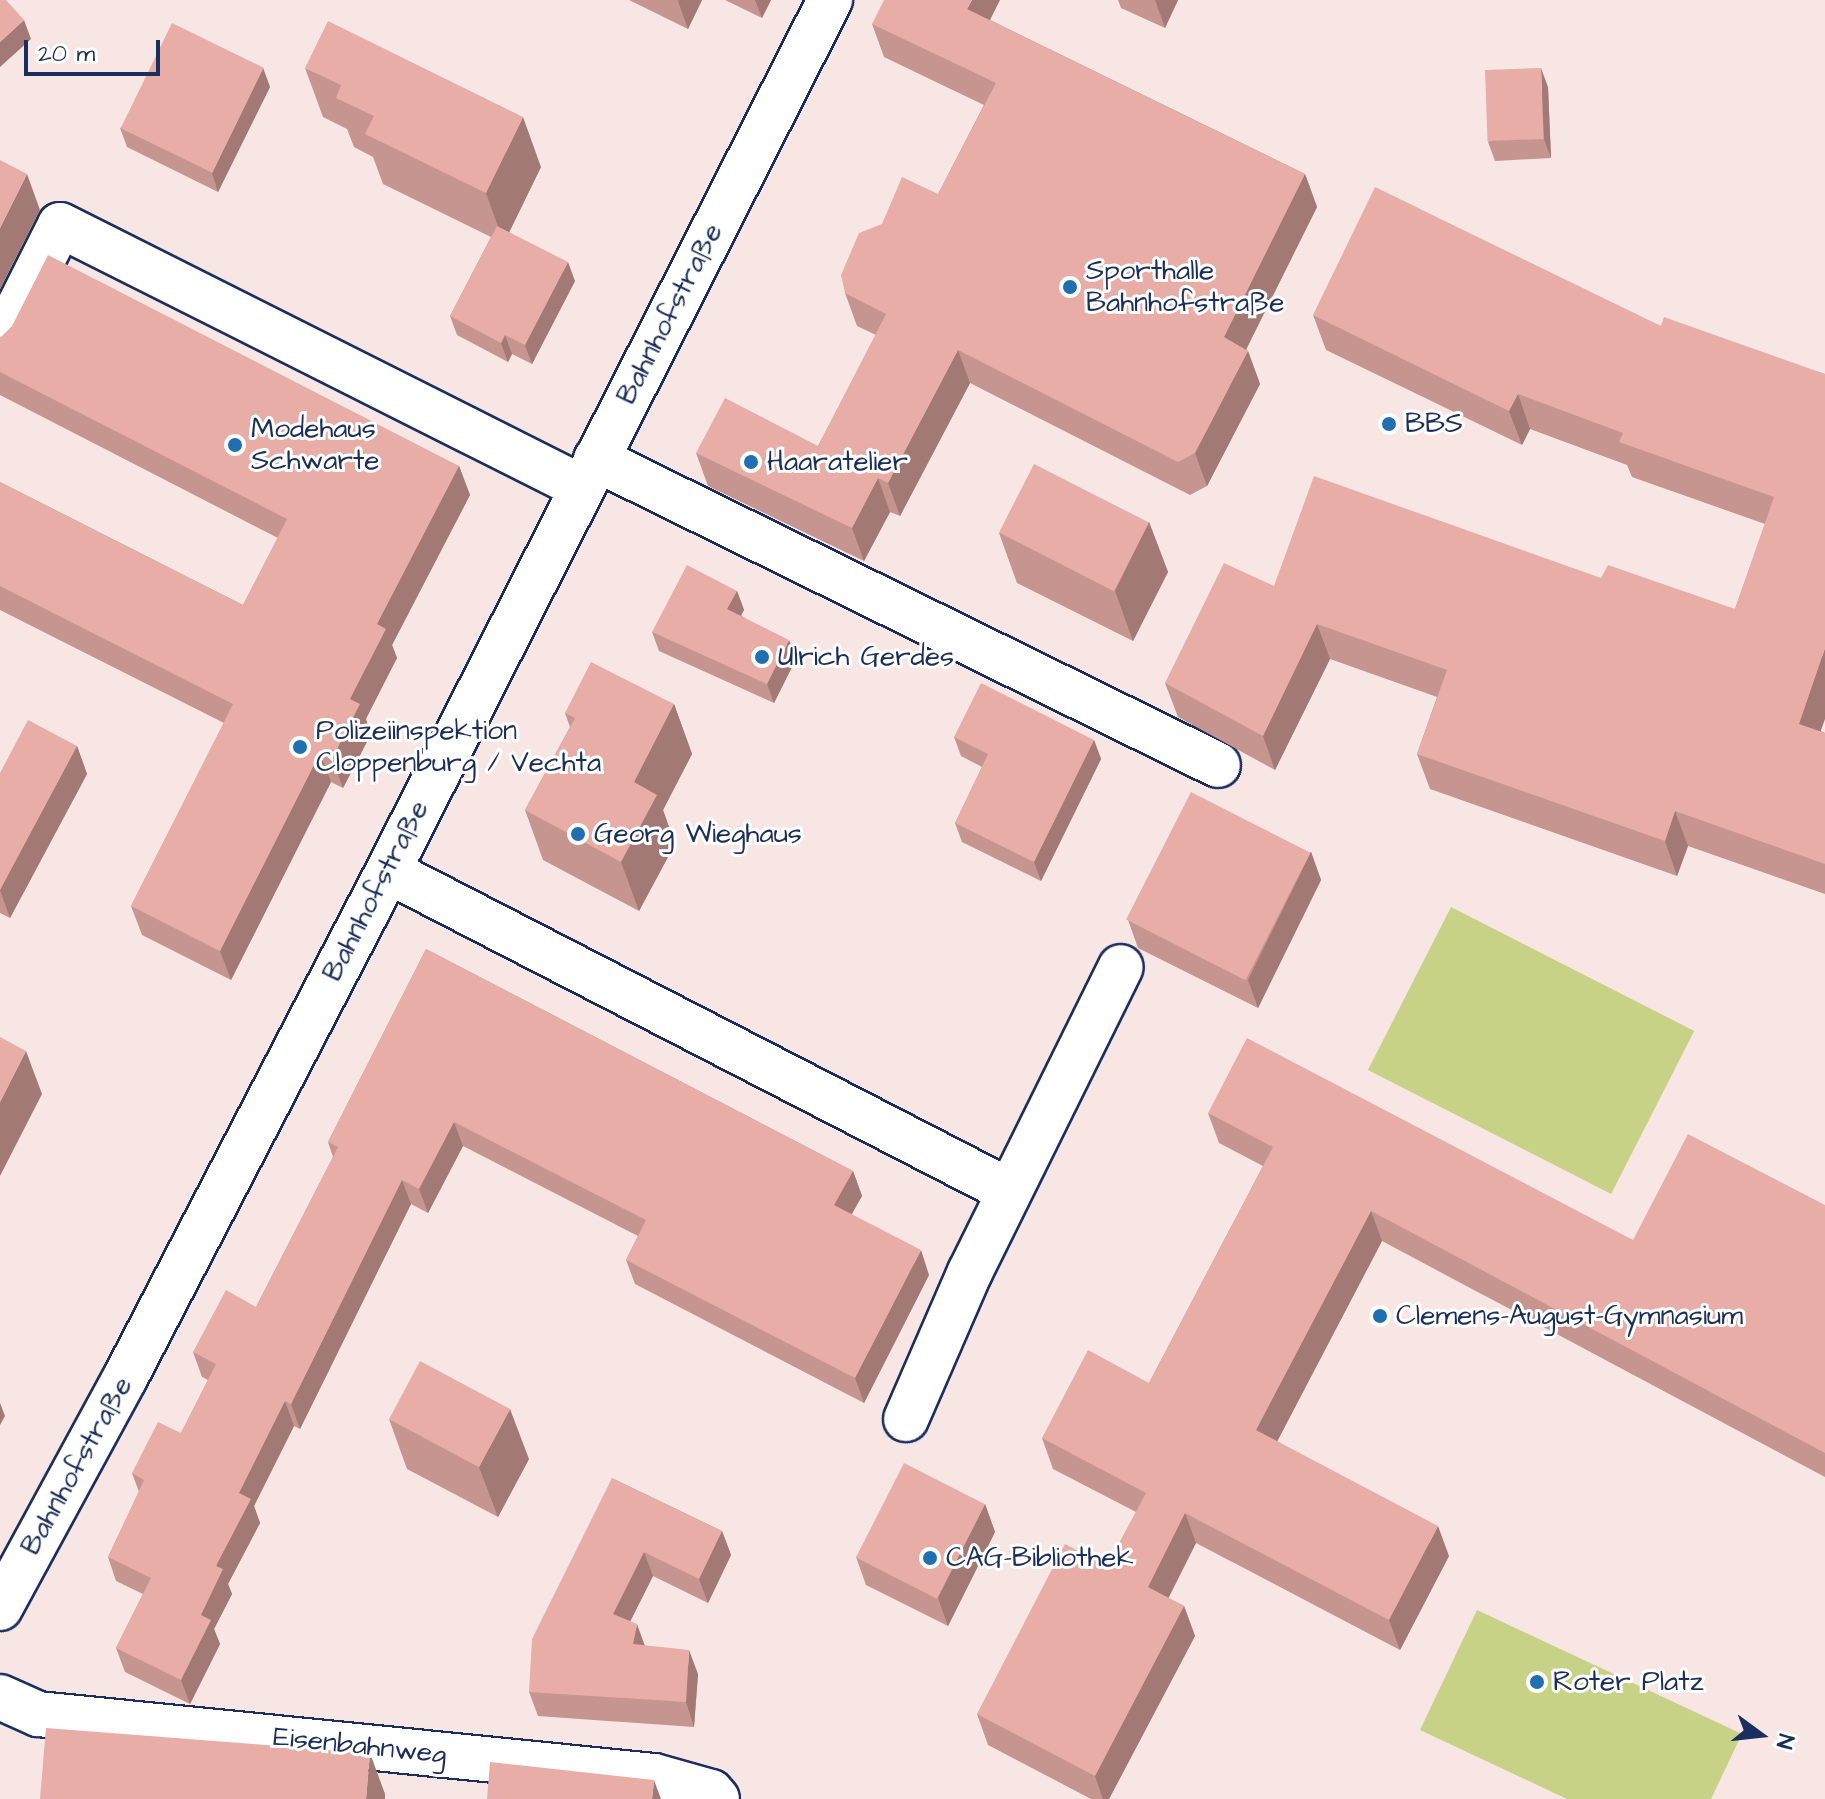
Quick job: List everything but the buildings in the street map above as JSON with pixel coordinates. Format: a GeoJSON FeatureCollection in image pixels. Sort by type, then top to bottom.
{"type":"FeatureCollection","features":[{"type":"Feature","properties":{"kind":"street","name":"Bahnhofstraße"},"geometry":{"type":"LineString","coordinates":[[0,1608],[125,1378],[388,871],[830,0]]}},
{"type":"Feature","properties":{"kind":"street"},"geometry":{"type":"LineString","coordinates":[[0,344],[60,225],[1218,765]]}},
{"type":"Feature","properties":{"kind":"street"},"geometry":{"type":"LineString","coordinates":[[388,871],[1009,1191]]}},
{"type":"Feature","properties":{"kind":"street"},"geometry":{"type":"LineString","coordinates":[[906,1419],[1009,1191],[1121,967]]}},
{"type":"Feature","properties":{"kind":"street","name":"Eisenbahnweg"},"geometry":{"type":"LineString","coordinates":[[0,1697],[38,1714],[654,1776],[711,1792],[717,1799]]}},
{"type":"Feature","properties":{"kind":"green space"},"geometry":{"type":"Polygon","coordinates":[[[1451,907],[1694,1031],[1611,1194],[1368,1070],[1451,907]]]}},
{"type":"Feature","properties":{"kind":"green space","name":"Roter Platz"},"geometry":{"type":"Polygon","coordinates":[[[1477,1610],[1742,1734],[1711,1799],[1567,1799],[1420,1730],[1477,1610]]]}},
{"type":"Feature","properties":{"kind":"place","name":"Sporthalle Bahnhofstraße"},"geometry":{"type":"Point","coordinates":[1070,287]}},
{"type":"Feature","properties":{"kind":"place","name":"BBS"},"geometry":{"type":"Point","coordinates":[1389,424]}},
{"type":"Feature","properties":{"kind":"place","name":"Modehaus Schwarte"},"geometry":{"type":"Point","coordinates":[235,445]}},
{"type":"Feature","properties":{"kind":"place","name":"Haaratelier"},"geometry":{"type":"Point","coordinates":[751,462]}},
{"type":"Feature","properties":{"kind":"place","name":"Ulrich Gerdes"},"geometry":{"type":"Point","coordinates":[762,657]}},
{"type":"Feature","properties":{"kind":"place","name":"Polizeiinspektion Cloppenburg / Vechta"},"geometry":{"type":"Point","coordinates":[300,747]}},
{"type":"Feature","properties":{"kind":"place","name":"Georg Wieghaus"},"geometry":{"type":"Point","coordinates":[578,834]}},
{"type":"Feature","properties":{"kind":"place","name":"Clemens-August-Gymnasium"},"geometry":{"type":"Point","coordinates":[1380,1316]}},
{"type":"Feature","properties":{"kind":"place","name":"CAG-Bibliothek"},"geometry":{"type":"Point","coordinates":[930,1558]}},
{"type":"Feature","properties":{"kind":"place","name":"Roter Platz"},"geometry":{"type":"Point","coordinates":[1537,1682]}}]}
